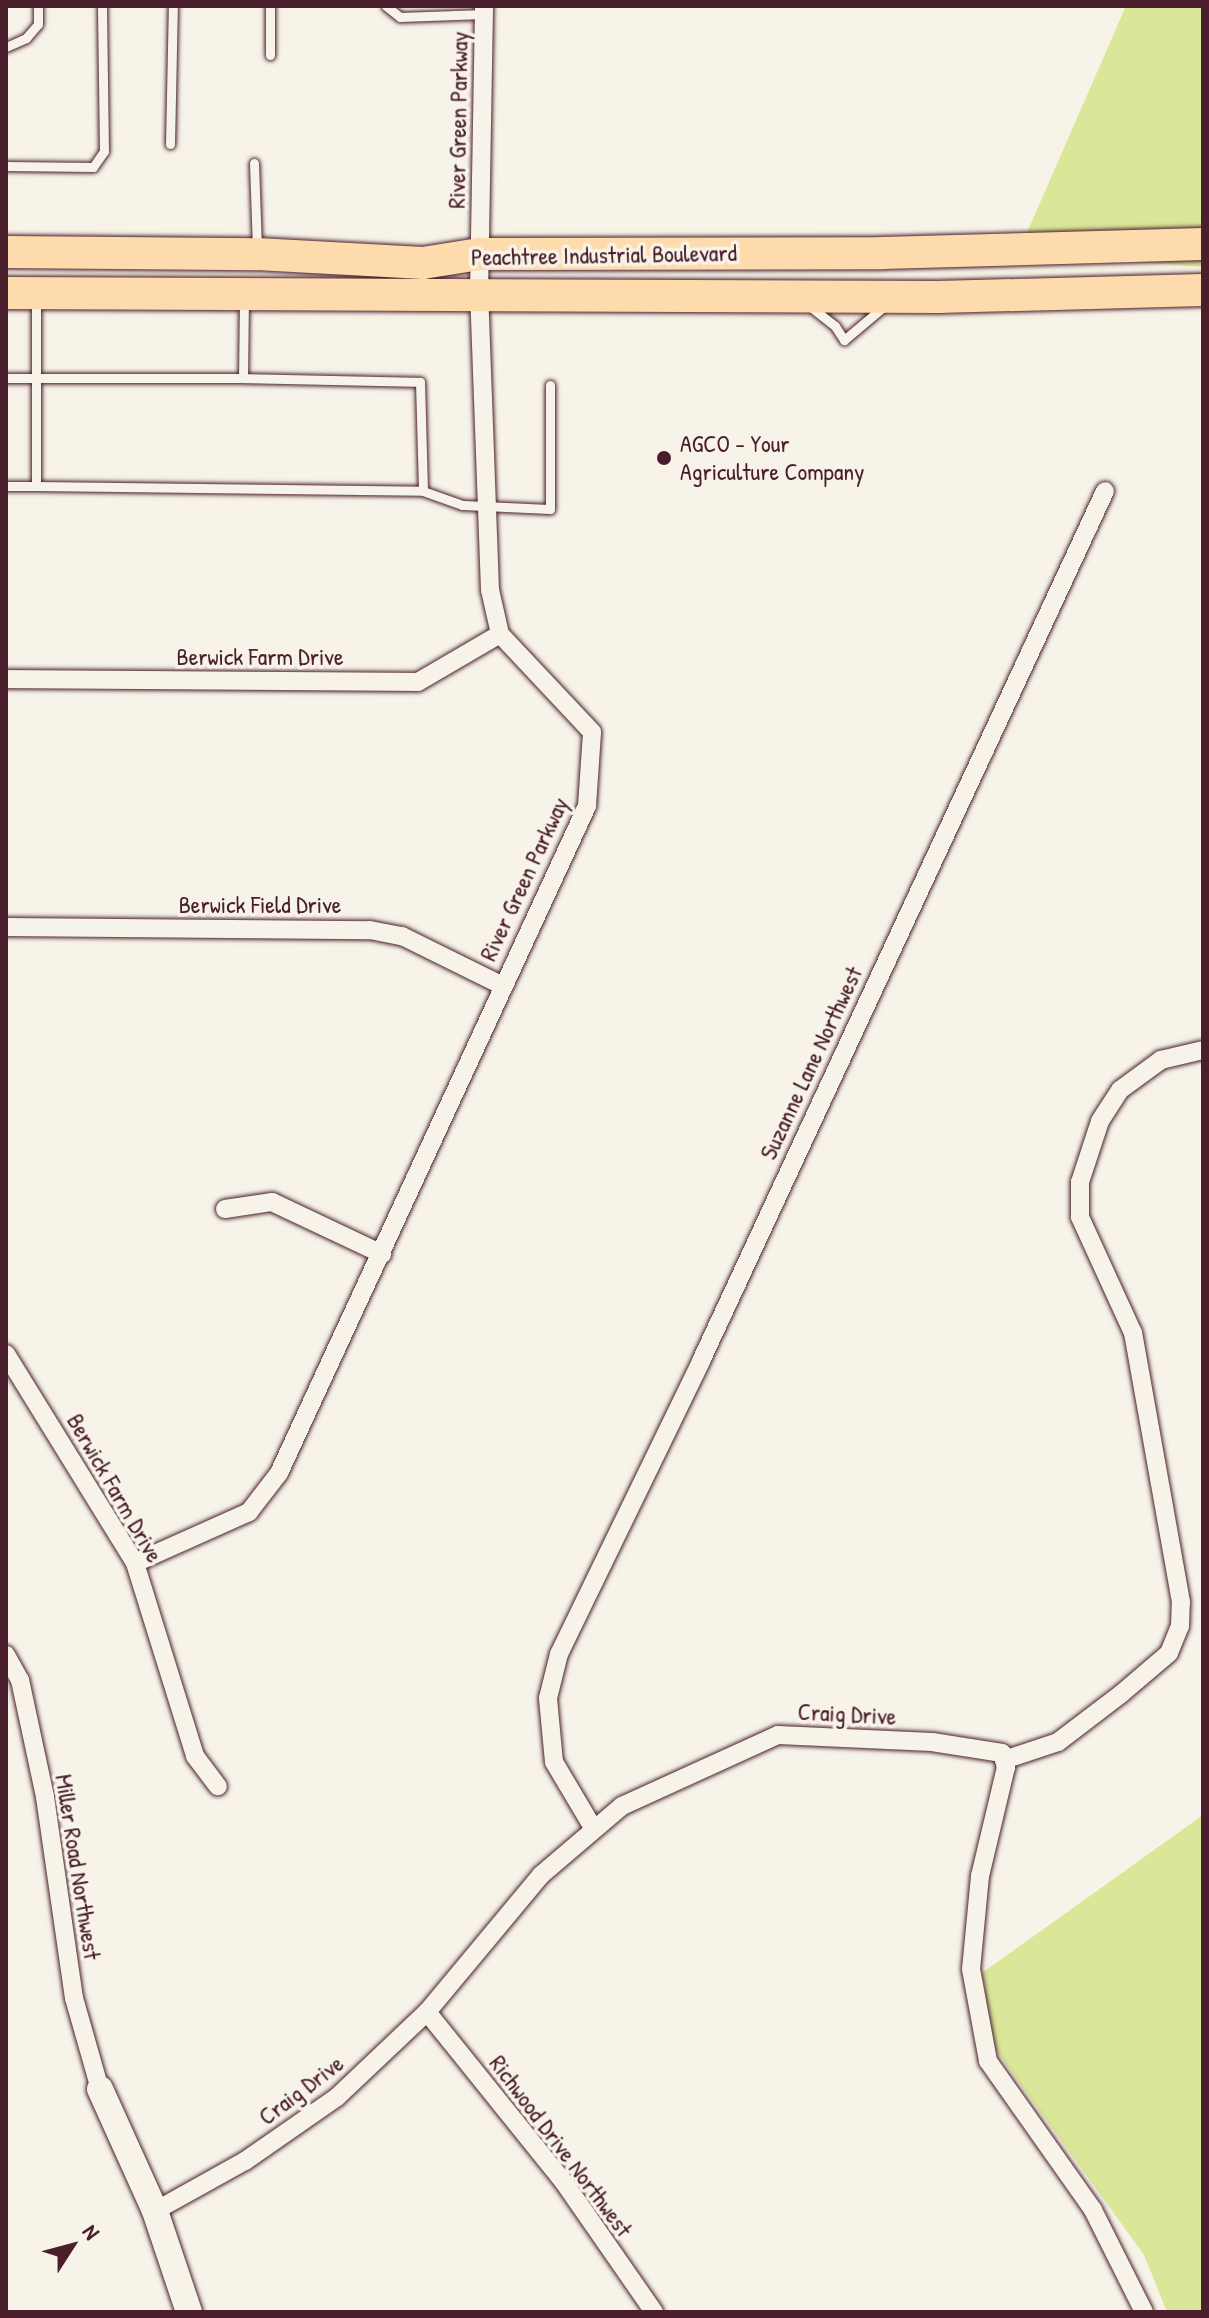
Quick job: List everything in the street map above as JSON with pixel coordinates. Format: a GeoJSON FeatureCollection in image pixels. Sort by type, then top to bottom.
{"type":"FeatureCollection","features":[{"type":"Feature","properties":{"kind":"highway","name":"Peachtree Industrial Boulevard"},"geometry":{"type":"LineString","coordinates":[[6,252],[257,254],[423,263],[479,254],[882,253],[1203,244]]}},
{"type":"Feature","properties":{"kind":"highway","name":"Peachtree Industrial Boulevard"},"geometry":{"type":"LineString","coordinates":[[21,293],[907,297],[1203,290]]}},
{"type":"Feature","properties":{"kind":"street","name":"River Green Parkway"},"geometry":{"type":"LineString","coordinates":[[135,1563],[249,1512],[279,1473],[382,1254],[501,985],[587,806],[592,732],[500,634],[490,590],[479,295],[484,10]]}},
{"type":"Feature","properties":{"kind":"street","name":"Suzanne Lane Northwest"},"geometry":{"type":"LineString","coordinates":[[592,1826],[554,1762],[548,1698],[559,1654],[701,1361],[1105,491]]}},
{"type":"Feature","properties":{"kind":"street","name":"Berwick Farm Drive"},"geometry":{"type":"LineString","coordinates":[[6,679],[418,682],[500,634]]}},
{"type":"Feature","properties":{"kind":"street","name":"Berwick Field Drive"},"geometry":{"type":"LineString","coordinates":[[6,927],[370,930],[402,936],[501,985]]}},
{"type":"Feature","properties":{"kind":"street"},"geometry":{"type":"LineString","coordinates":[[1144,2312],[1093,2210],[988,2061],[971,1969],[980,1876],[1004,1760],[1071,1732],[1169,1653],[1180,1626],[1181,1602],[1133,1333],[1080,1217],[1080,1182],[1100,1121],[1120,1090],[1161,1060],[1203,1050]]}},
{"type":"Feature","properties":{"kind":"street"},"geometry":{"type":"LineString","coordinates":[[225,1209],[272,1202],[382,1254]]}},
{"type":"Feature","properties":{"kind":"street","name":"Berwick Farm Drive"},"geometry":{"type":"LineString","coordinates":[[6,1354],[135,1563],[195,1756],[218,1786]]}},
{"type":"Feature","properties":{"kind":"street","name":"Miller Road Northwest"},"geometry":{"type":"LineString","coordinates":[[6,1655],[20,1680],[45,1797],[74,1998],[100,2089]]}},
{"type":"Feature","properties":{"kind":"street","name":"Craig Drive"},"geometry":{"type":"LineString","coordinates":[[155,2211],[245,2161],[337,2097],[427,2012],[541,1875],[592,1826],[622,1806],[778,1735],[932,1742],[1002,1753],[1004,1760]]}},
{"type":"Feature","properties":{"kind":"street","name":"Richwood Drive Northwest"},"geometry":{"type":"LineString","coordinates":[[427,2012],[554,2169],[654,2312]]}},
{"type":"Feature","properties":{"kind":"street"},"geometry":{"type":"LineString","coordinates":[[100,2089],[155,2211],[189,2312]]}},
{"type":"Feature","properties":{"kind":"lane"},"geometry":{"type":"LineString","coordinates":[[6,47],[26,38],[38,24],[38,6]]}},
{"type":"Feature","properties":{"kind":"lane"},"geometry":{"type":"LineString","coordinates":[[6,166],[93,167],[104,151],[102,6]]}},
{"type":"Feature","properties":{"kind":"lane"},"geometry":{"type":"LineString","coordinates":[[170,144],[173,6]]}},
{"type":"Feature","properties":{"kind":"lane"},"geometry":{"type":"LineString","coordinates":[[270,6],[270,55]]}},
{"type":"Feature","properties":{"kind":"lane"},"geometry":{"type":"LineString","coordinates":[[386,6],[400,17],[484,10]]}},
{"type":"Feature","properties":{"kind":"lane"},"geometry":{"type":"LineString","coordinates":[[254,163],[257,254]]}},
{"type":"Feature","properties":{"kind":"lane"},"geometry":{"type":"LineString","coordinates":[[21,293],[35,378],[36,486]]}},
{"type":"Feature","properties":{"kind":"lane"},"geometry":{"type":"LineString","coordinates":[[243,378],[244,294]]}},
{"type":"Feature","properties":{"kind":"lane"},"geometry":{"type":"LineString","coordinates":[[781,297],[820,311],[844,340],[868,315],[907,297]]}},
{"type":"Feature","properties":{"kind":"lane"},"geometry":{"type":"LineString","coordinates":[[6,378],[420,382],[423,491]]}},
{"type":"Feature","properties":{"kind":"lane"},"geometry":{"type":"LineString","coordinates":[[6,486],[423,491],[486,507],[550,509],[550,385]]}},
{"type":"Feature","properties":{"kind":"green space"},"geometry":{"type":"Polygon","coordinates":[[[1126,6],[1203,6],[1203,267],[1018,253],[1126,6]]]}},
{"type":"Feature","properties":{"kind":"green space"},"geometry":{"type":"Polygon","coordinates":[[[1203,1815],[1203,2312],[1167,2312],[1144,2255],[995,2049],[982,1973],[1203,1815]]]}},
{"type":"Feature","properties":{"kind":"place","name":"AGCO - Your Agriculture Company"},"geometry":{"type":"Point","coordinates":[664,458]}}]}
